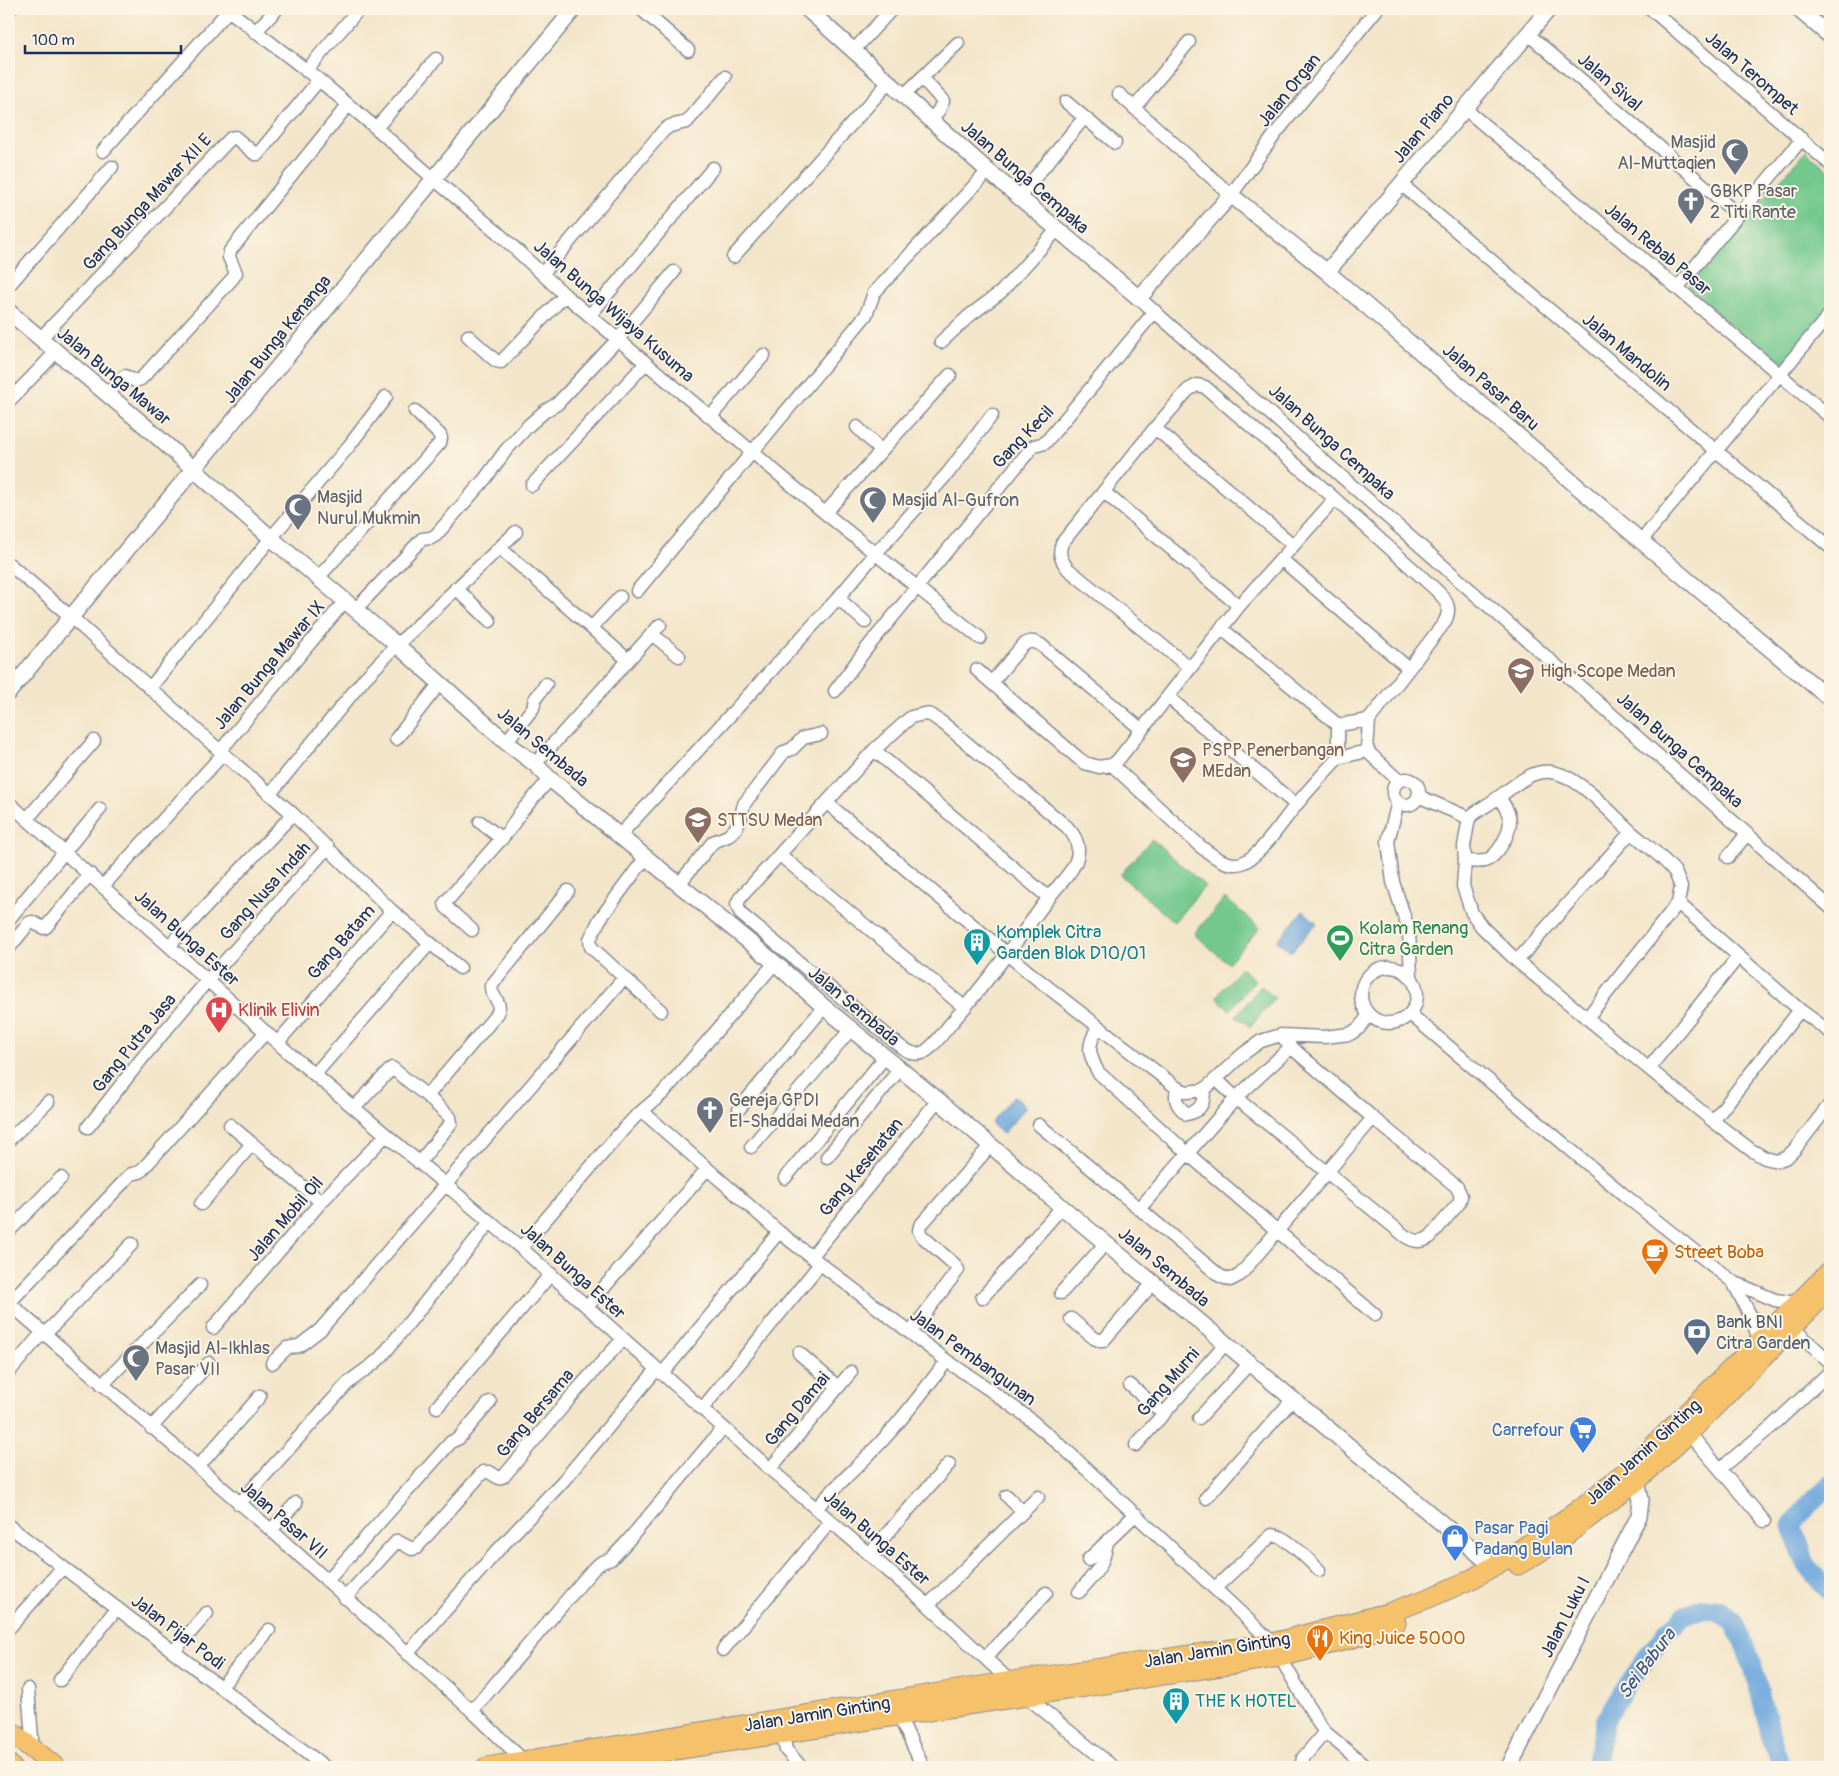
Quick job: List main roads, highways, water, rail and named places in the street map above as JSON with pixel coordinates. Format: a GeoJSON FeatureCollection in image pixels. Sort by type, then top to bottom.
{"type":"FeatureCollection","features":[{"type":"Feature","properties":{"kind":"highway"},"geometry":{"type":"LineString","coordinates":[[9,1730],[45,1763]]}},
{"type":"Feature","properties":{"kind":"highway"},"geometry":{"type":"LineString","coordinates":[[9,1748],[45,1763]]}},
{"type":"Feature","properties":{"kind":"main road","name":"Jalan Jamin Ginting"},"geometry":{"type":"LineString","coordinates":[[486,1767],[527,1764],[1012,1681],[1276,1650],[1350,1639],[1397,1623],[1474,1590],[1560,1540],[1637,1482],[1689,1433],[1765,1346],[1802,1308],[1830,1271]]}},
{"type":"Feature","properties":{"kind":"main road","name":"Jalan Jamin Ginting"},"geometry":{"type":"LineString","coordinates":[[565,1767],[1027,1697],[1276,1650],[1388,1614],[1438,1594],[1494,1567],[1577,1511],[1627,1472],[1765,1346],[1792,1328],[1802,1308],[1830,1289]]}},
{"type":"Feature","properties":{"kind":"water"},"geometry":{"type":"Polygon","coordinates":[[[1303,911],[1317,923],[1291,952],[1277,941],[1303,911]]]}},
{"type":"Feature","properties":{"kind":"water"},"geometry":{"type":"Polygon","coordinates":[[[1014,1096],[1026,1107],[1003,1134],[991,1123],[1014,1096]]]}},
{"type":"Feature","properties":{"kind":"waterway","name":"Sei Babura"},"geometry":{"type":"LineString","coordinates":[[1830,1485],[1809,1504],[1792,1525],[1805,1562],[1830,1592]]}},
{"type":"Feature","properties":{"kind":"waterway","name":"Sei Babura"},"geometry":{"type":"LineString","coordinates":[[1602,1767],[1596,1760],[1605,1721],[1621,1694],[1665,1632],[1686,1615],[1705,1608],[1719,1610],[1734,1622],[1753,1667],[1771,1737],[1781,1767]]}},
{"type":"Feature","properties":{"kind":"place","name":"Masjid Al-Muttaqien"},"geometry":{"type":"Point","coordinates":[1735,176]}},
{"type":"Feature","properties":{"kind":"place","name":"GBKP Pasar 2 Titi Rante"},"geometry":{"type":"Point","coordinates":[1691,225]}},
{"type":"Feature","properties":{"kind":"place","name":"Masjid Al-Gufron"},"geometry":{"type":"Point","coordinates":[873,524]}},
{"type":"Feature","properties":{"kind":"place","name":"Masjid Nurul Mukmin"},"geometry":{"type":"Point","coordinates":[298,531]}},
{"type":"Feature","properties":{"kind":"place","name":"High Scope Medan"},"geometry":{"type":"Point","coordinates":[1521,695]}},
{"type":"Feature","properties":{"kind":"place","name":"PSPP Penerbangan MEdan"},"geometry":{"type":"Point","coordinates":[1183,784]}},
{"type":"Feature","properties":{"kind":"place","name":"STTSU Medan"},"geometry":{"type":"Point","coordinates":[698,844]}},
{"type":"Feature","properties":{"kind":"place","name":"Kolam Renang Citra Garden"},"geometry":{"type":"Point","coordinates":[1340,962]}},
{"type":"Feature","properties":{"kind":"place","name":"Komplek Citra Garden Blok D10/01"},"geometry":{"type":"Point","coordinates":[977,966]}},
{"type":"Feature","properties":{"kind":"place","name":"Klinik Elivin"},"geometry":{"type":"Point","coordinates":[219,1034]}},
{"type":"Feature","properties":{"kind":"place","name":"Gereja GPDI El-Shaddai Medan"},"geometry":{"type":"Point","coordinates":[710,1134]}},
{"type":"Feature","properties":{"kind":"place","name":"Street Boba"},"geometry":{"type":"Point","coordinates":[1655,1276]}},
{"type":"Feature","properties":{"kind":"place","name":"Bank BNI Citra Garden"},"geometry":{"type":"Point","coordinates":[1697,1356]}},
{"type":"Feature","properties":{"kind":"place","name":"Masjid Al-Ikhlas Pasar VII"},"geometry":{"type":"Point","coordinates":[136,1382]}},
{"type":"Feature","properties":{"kind":"place","name":"Carrefour"},"geometry":{"type":"Point","coordinates":[1583,1454]}},
{"type":"Feature","properties":{"kind":"place","name":"Pasar Pagi Padang Bulan"},"geometry":{"type":"Point","coordinates":[1455,1562]}},
{"type":"Feature","properties":{"kind":"place","name":"King Juice 5000"},"geometry":{"type":"Point","coordinates":[1320,1662]}},
{"type":"Feature","properties":{"kind":"place","name":"THE K HOTEL"},"geometry":{"type":"Point","coordinates":[1176,1725]}}]}
